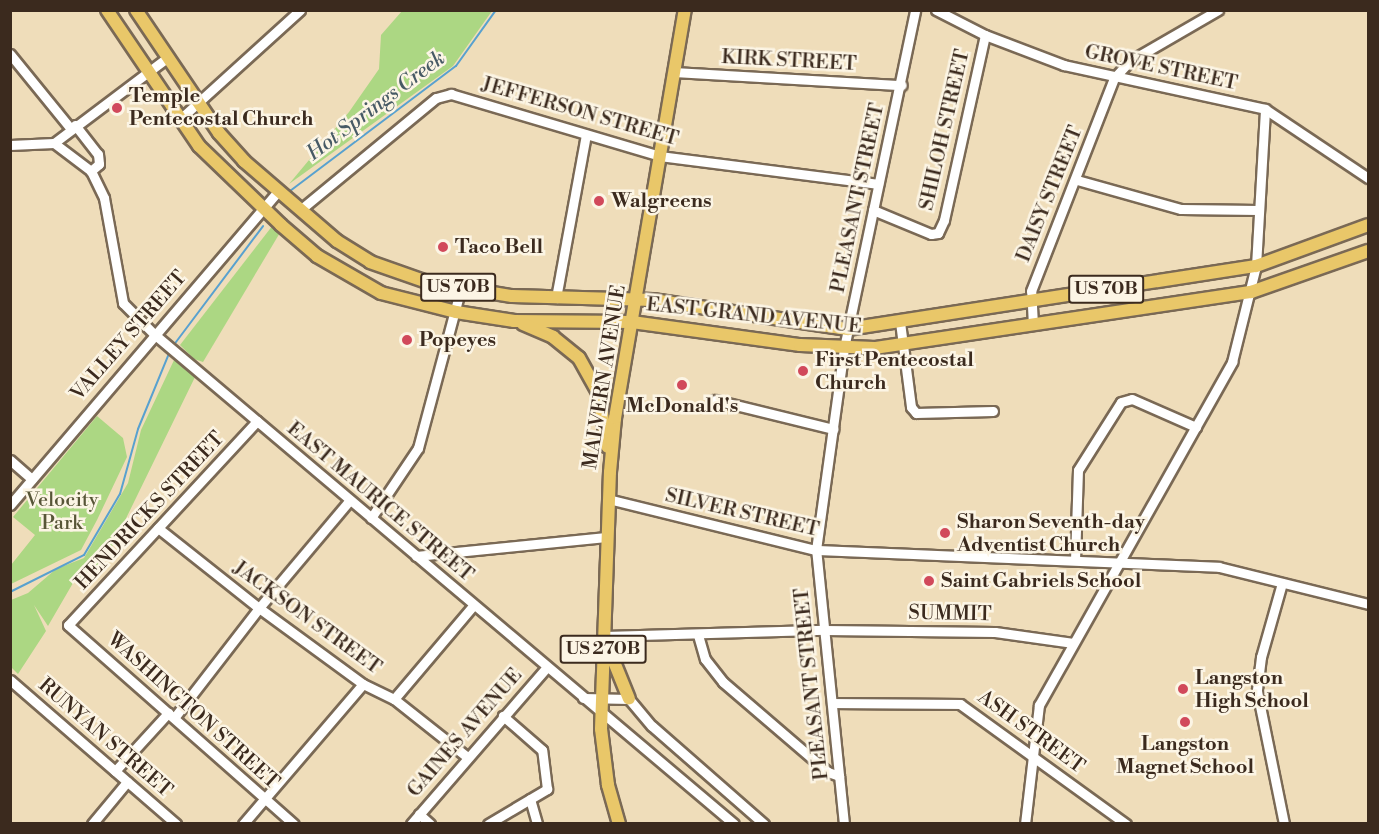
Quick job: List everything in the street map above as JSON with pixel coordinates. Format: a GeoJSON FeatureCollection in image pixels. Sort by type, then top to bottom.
{"type":"FeatureCollection","features":[{"type":"Feature","properties":{"kind":"main road","name":"US 70B"},"geometry":{"type":"LineString","coordinates":[[107,10],[180,118],[220,170],[262,209]]}},
{"type":"Feature","properties":{"kind":"main road","name":"US 70B"},"geometry":{"type":"LineString","coordinates":[[136,10],[198,104],[233,150],[277,192],[300,210]]}},
{"type":"Feature","properties":{"kind":"main road","name":"MALVERN AVENUE"},"geometry":{"type":"LineString","coordinates":[[619,824],[602,747],[606,537],[610,472],[632,322],[685,10]]}},
{"type":"Feature","properties":{"kind":"main road","name":"EAST GRAND AVENUE"},"geometry":{"type":"LineString","coordinates":[[262,209],[317,256],[350,277],[381,293],[456,312],[514,321],[632,322],[844,348],[902,345],[1251,292],[1368,251]]}},
{"type":"Feature","properties":{"kind":"main road","name":"EAST GRAND AVENUE"},"geometry":{"type":"LineString","coordinates":[[300,210],[369,262],[427,282],[556,298],[637,298],[848,329],[1256,266],[1368,225]]}},
{"type":"Feature","properties":{"kind":"main road","name":"US 270B"},"geometry":{"type":"LineString","coordinates":[[514,321],[553,337],[579,358],[589,373],[604,417],[610,472]]}},
{"type":"Feature","properties":{"kind":"main road"},"geometry":{"type":"LineString","coordinates":[[604,636],[629,699]]}},
{"type":"Feature","properties":{"kind":"street"},"geometry":{"type":"LineString","coordinates":[[180,118],[300,10]]}},
{"type":"Feature","properties":{"kind":"street","name":"PLEASANT STREET"},"geometry":{"type":"LineString","coordinates":[[844,824],[816,550],[844,348],[878,184],[902,85],[915,10]]}},
{"type":"Feature","properties":{"kind":"street","name":"GROVE STREET"},"geometry":{"type":"LineString","coordinates":[[936,10],[985,35],[1114,78],[1264,109],[1368,178]]}},
{"type":"Feature","properties":{"kind":"street"},"geometry":{"type":"LineString","coordinates":[[1114,78],[1130,61],[1218,10]]}},
{"type":"Feature","properties":{"kind":"street","name":"SHILOH STREET"},"geometry":{"type":"LineString","coordinates":[[873,210],[931,234],[938,233],[944,220],[985,35]]}},
{"type":"Feature","properties":{"kind":"street"},"geometry":{"type":"LineString","coordinates":[[10,54],[98,154],[99,164],[91,171],[54,143]]}},
{"type":"Feature","properties":{"kind":"street"},"geometry":{"type":"LineString","coordinates":[[10,145],[54,143],[167,58]]}},
{"type":"Feature","properties":{"kind":"street","name":"KIRK STREET"},"geometry":{"type":"LineString","coordinates":[[675,72],[902,85]]}},
{"type":"Feature","properties":{"kind":"street","name":"DAISY STREET"},"geometry":{"type":"LineString","coordinates":[[1029,301],[1114,78]]}},
{"type":"Feature","properties":{"kind":"street","name":"JEFFERSON STREET"},"geometry":{"type":"LineString","coordinates":[[300,210],[436,98],[451,94],[660,156],[878,184]]}},
{"type":"Feature","properties":{"kind":"street"},"geometry":{"type":"LineString","coordinates":[[1025,824],[1039,705],[1232,362],[1256,266],[1264,109]]}},
{"type":"Feature","properties":{"kind":"street"},"geometry":{"type":"LineString","coordinates":[[556,298],[586,135]]}},
{"type":"Feature","properties":{"kind":"street","name":"EAST MAURICE STREET"},"geometry":{"type":"LineString","coordinates":[[91,171],[104,198],[123,303],[164,343],[546,668],[639,741],[732,822]]}},
{"type":"Feature","properties":{"kind":"street"},"geometry":{"type":"LineString","coordinates":[[1077,180],[1181,209],[1258,210]]}},
{"type":"Feature","properties":{"kind":"street","name":"VALLEY STREET"},"geometry":{"type":"LineString","coordinates":[[10,505],[277,192]]}},
{"type":"Feature","properties":{"kind":"street"},"geometry":{"type":"LineString","coordinates":[[371,518],[418,448],[461,288]]}},
{"type":"Feature","properties":{"kind":"street"},"geometry":{"type":"LineString","coordinates":[[1029,301],[1033,325]]}},
{"type":"Feature","properties":{"kind":"street"},"geometry":{"type":"LineString","coordinates":[[900,322],[911,407],[916,413],[993,411]]}},
{"type":"Feature","properties":{"kind":"street"},"geometry":{"type":"LineString","coordinates":[[1075,560],[1078,470],[1121,402],[1132,399],[1196,427]]}},
{"type":"Feature","properties":{"kind":"street"},"geometry":{"type":"LineString","coordinates":[[715,400],[833,429]]}},
{"type":"Feature","properties":{"kind":"street","name":"HENDRICKS STREET"},"geometry":{"type":"LineString","coordinates":[[68,625],[257,422]]}},
{"type":"Feature","properties":{"kind":"street"},"geometry":{"type":"LineString","coordinates":[[10,460],[32,479]]}},
{"type":"Feature","properties":{"kind":"street","name":"SILVER STREET"},"geometry":{"type":"LineString","coordinates":[[608,499],[816,550],[1120,561],[1219,567],[1368,604]]}},
{"type":"Feature","properties":{"kind":"street"},"geometry":{"type":"LineString","coordinates":[[115,771],[171,716],[350,500]]}},
{"type":"Feature","properties":{"kind":"street","name":"JACKSON STREET"},"geometry":{"type":"LineString","coordinates":[[158,528],[259,608],[363,684],[394,699],[466,756]]}},
{"type":"Feature","properties":{"kind":"street"},"geometry":{"type":"LineString","coordinates":[[416,556],[606,537]]}},
{"type":"Feature","properties":{"kind":"street"},"geometry":{"type":"LineString","coordinates":[[1282,583],[1258,674],[1263,724],[1284,824]]}},
{"type":"Feature","properties":{"kind":"street"},"geometry":{"type":"LineString","coordinates":[[394,699],[474,606]]}},
{"type":"Feature","properties":{"kind":"street","name":"WASHINGTON STREET"},"geometry":{"type":"LineString","coordinates":[[68,625],[294,824]]}},
{"type":"Feature","properties":{"kind":"street","name":"SUMMIT"},"geometry":{"type":"LineString","coordinates":[[604,636],[825,630],[995,632],[1073,643]]}},
{"type":"Feature","properties":{"kind":"street"},"geometry":{"type":"LineString","coordinates":[[698,635],[705,659],[723,682],[828,772],[839,776]]}},
{"type":"Feature","properties":{"kind":"street","name":"GAINES AVENUE"},"geometry":{"type":"LineString","coordinates":[[411,824],[466,756],[546,668]]}},
{"type":"Feature","properties":{"kind":"street","name":"RUNYAN STREET"},"geometry":{"type":"LineString","coordinates":[[10,680],[176,824]]}},
{"type":"Feature","properties":{"kind":"street"},"geometry":{"type":"LineString","coordinates":[[243,824],[363,684]]}},
{"type":"Feature","properties":{"kind":"street"},"geometry":{"type":"LineString","coordinates":[[583,698],[602,696],[629,699],[652,726],[764,824]]}},
{"type":"Feature","properties":{"kind":"street","name":"ASH STREET"},"geometry":{"type":"LineString","coordinates":[[832,703],[960,704],[1126,824]]}},
{"type":"Feature","properties":{"kind":"street"},"geometry":{"type":"LineString","coordinates":[[488,824],[547,789],[542,750],[503,716]]}},
{"type":"Feature","properties":{"kind":"street"},"geometry":{"type":"LineString","coordinates":[[639,741],[652,726]]}},
{"type":"Feature","properties":{"kind":"street"},"geometry":{"type":"LineString","coordinates":[[92,824],[127,782]]}},
{"type":"Feature","properties":{"kind":"street"},"geometry":{"type":"LineString","coordinates":[[530,799],[537,824]]}},
{"type":"Feature","properties":{"kind":"street"},"geometry":{"type":"LineString","coordinates":[[732,822],[743,805]]}},
{"type":"Feature","properties":{"kind":"street"},"geometry":{"type":"LineString","coordinates":[[419,814],[430,824]]}},
{"type":"Feature","properties":{"kind":"green space"},"geometry":{"type":"Polygon","coordinates":[[[402,11],[492,11],[453,66],[289,184],[349,112],[379,69],[381,35],[402,11]]]}},
{"type":"Feature","properties":{"kind":"green space"},"geometry":{"type":"Polygon","coordinates":[[[273,225],[281,231],[203,362],[194,359],[180,345],[273,225]]]}},
{"type":"Feature","properties":{"kind":"green space"},"geometry":{"type":"Polygon","coordinates":[[[175,358],[196,375],[115,541],[104,561],[73,583],[48,626],[34,605],[46,631],[18,674],[11,667],[11,600],[28,593],[56,569],[84,558],[128,483],[141,430],[175,358]]]}},
{"type":"Feature","properties":{"kind":"green space","name":"Velocity Park"},"geometry":{"type":"Polygon","coordinates":[[[97,416],[123,438],[127,457],[97,520],[81,550],[11,584],[11,565],[35,535],[13,517],[97,416]]]}},
{"type":"Feature","properties":{"kind":"waterway","name":"Hot Springs Creek"},"geometry":{"type":"LineString","coordinates":[[290,191],[456,66],[496,10]]}},
{"type":"Feature","properties":{"kind":"waterway","name":"Hot Springs Creek"},"geometry":{"type":"LineString","coordinates":[[173,346],[263,226]]}},
{"type":"Feature","properties":{"kind":"waterway","name":"Hot Springs Creek"},"geometry":{"type":"LineString","coordinates":[[10,592],[84,555],[120,494],[138,429],[170,351]]}},
{"type":"Feature","properties":{"kind":"place","name":"Temple Pentecostal Church"},"geometry":{"type":"Point","coordinates":[117,108]}},
{"type":"Feature","properties":{"kind":"place","name":"Walgreens"},"geometry":{"type":"Point","coordinates":[599,201]}},
{"type":"Feature","properties":{"kind":"place","name":"Taco Bell"},"geometry":{"type":"Point","coordinates":[443,247]}},
{"type":"Feature","properties":{"kind":"place","name":"Popeyes"},"geometry":{"type":"Point","coordinates":[407,340]}},
{"type":"Feature","properties":{"kind":"place","name":"First Pentecostal Church"},"geometry":{"type":"Point","coordinates":[803,371]}},
{"type":"Feature","properties":{"kind":"place","name":"McDonald's"},"geometry":{"type":"Point","coordinates":[682,385]}},
{"type":"Feature","properties":{"kind":"place","name":"Sharon Seventh-day Adventist Church"},"geometry":{"type":"Point","coordinates":[945,533]}},
{"type":"Feature","properties":{"kind":"place","name":"Saint Gabriels School"},"geometry":{"type":"Point","coordinates":[929,581]}},
{"type":"Feature","properties":{"kind":"place","name":"Langston High School"},"geometry":{"type":"Point","coordinates":[1183,689]}},
{"type":"Feature","properties":{"kind":"place","name":"Langston Magnet School"},"geometry":{"type":"Point","coordinates":[1185,722]}}]}
